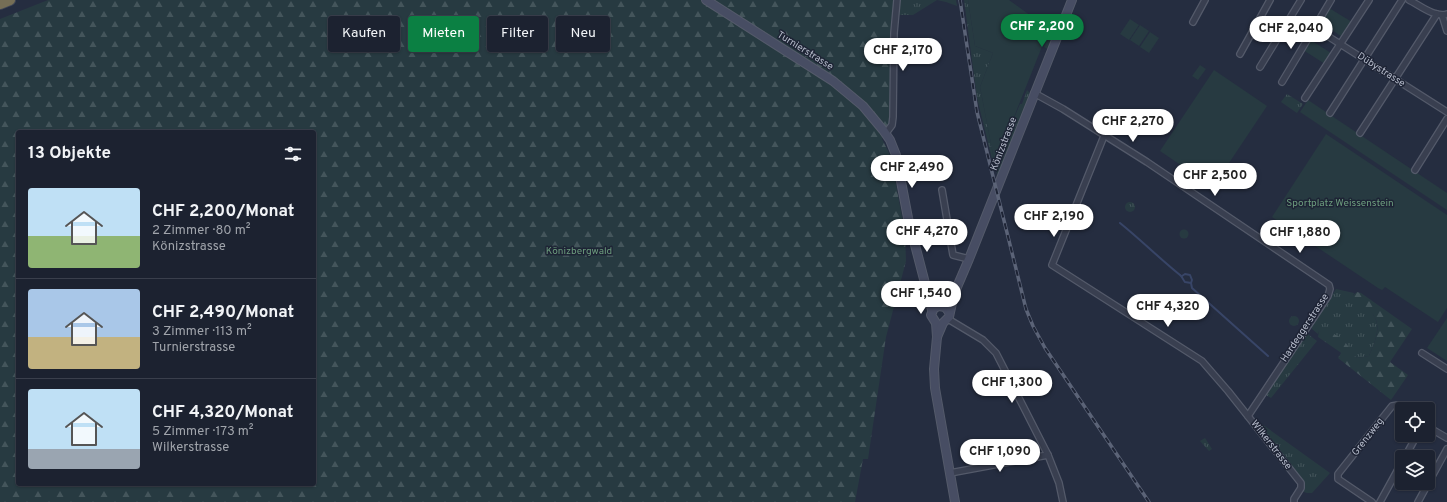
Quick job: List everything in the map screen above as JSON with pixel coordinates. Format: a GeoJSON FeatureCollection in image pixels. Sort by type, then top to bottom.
{"type":"FeatureCollection","features":[{"type":"Feature","properties":{"kind":"highway"},"geometry":{"type":"LineString","coordinates":[[0,4],[10,0]]}},
{"type":"Feature","properties":{"kind":"main road","name":"Turnierstrasse"},"geometry":{"type":"LineString","coordinates":[[706,0],[837,84],[863,106],[886,133],[896,155],[908,218],[928,292],[938,307]]}},
{"type":"Feature","properties":{"kind":"main road","name":"Könizstrasse"},"geometry":{"type":"LineString","coordinates":[[955,502],[934,382],[937,337],[1072,0]]}},
{"type":"Feature","properties":{"kind":"main road","name":"Könizstrasse"},"geometry":{"type":"LineString","coordinates":[[944,319],[931,315],[954,294]]}},
{"type":"Feature","properties":{"kind":"main road"},"geometry":{"type":"LineString","coordinates":[[938,307],[947,308],[944,319]]}},
{"type":"Feature","properties":{"kind":"street"},"geometry":{"type":"LineString","coordinates":[[886,133],[892,125],[893,117],[894,33],[897,0]]}},
{"type":"Feature","properties":{"kind":"street"},"geometry":{"type":"LineString","coordinates":[[1193,22],[1206,0]]}},
{"type":"Feature","properties":{"kind":"street"},"geometry":{"type":"LineString","coordinates":[[1240,54],[1270,0]]}},
{"type":"Feature","properties":{"kind":"street"},"geometry":{"type":"LineString","coordinates":[[1260,67],[1301,0]]}},
{"type":"Feature","properties":{"kind":"street"},"geometry":{"type":"LineString","coordinates":[[1282,82],[1331,0]]}},
{"type":"Feature","properties":{"kind":"street"},"geometry":{"type":"LineString","coordinates":[[1306,98],[1369,0]]}},
{"type":"Feature","properties":{"kind":"street"},"geometry":{"type":"LineString","coordinates":[[1330,113],[1402,0]]}},
{"type":"Feature","properties":{"kind":"street"},"geometry":{"type":"LineString","coordinates":[[1409,0],[1442,15],[1447,31]]}},
{"type":"Feature","properties":{"kind":"street"},"geometry":{"type":"LineString","coordinates":[[1360,133],[1395,79],[1442,15]]}},
{"type":"Feature","properties":{"kind":"street","name":"Dübystrasse"},"geometry":{"type":"LineString","coordinates":[[1315,28],[1447,112]]}},
{"type":"Feature","properties":{"kind":"street","name":"Hardeggerstrasse"},"geometry":{"type":"LineString","coordinates":[[1034,93],[1063,109],[1205,200],[1329,285],[1330,289],[1328,296],[1248,416]]}},
{"type":"Feature","properties":{"kind":"street"},"geometry":{"type":"LineString","coordinates":[[1414,170],[1447,118]]}},
{"type":"Feature","properties":{"kind":"street","name":"Wilkerstrasse"},"geometry":{"type":"LineString","coordinates":[[1104,136],[1052,265],[1197,357],[1207,366],[1229,388],[1248,416],[1301,483],[1301,488],[1294,498],[1294,502]]}},
{"type":"Feature","properties":{"kind":"street"},"geometry":{"type":"LineString","coordinates":[[942,190],[953,255],[969,259]]}},
{"type":"Feature","properties":{"kind":"street"},"geometry":{"type":"LineString","coordinates":[[944,319],[983,340],[996,353],[1048,455],[1059,483],[1063,502]]}},
{"type":"Feature","properties":{"kind":"street"},"geometry":{"type":"LineString","coordinates":[[1422,353],[1447,369]]}},
{"type":"Feature","properties":{"kind":"street","name":"Grenzweg"},"geometry":{"type":"LineString","coordinates":[[1372,502],[1338,479],[1338,474],[1392,406],[1395,406]]}},
{"type":"Feature","properties":{"kind":"street"},"geometry":{"type":"LineString","coordinates":[[1435,431],[1447,438]]}},
{"type":"Feature","properties":{"kind":"street"},"geometry":{"type":"LineString","coordinates":[[1418,502],[1447,449]]}},
{"type":"Feature","properties":{"kind":"street"},"geometry":{"type":"LineString","coordinates":[[950,473],[1048,455]]}},
{"type":"Feature","properties":{"kind":"street"},"geometry":{"type":"LineString","coordinates":[[1380,502],[1395,475]]}},
{"type":"Feature","properties":{"kind":"green space","name":"Könizbergwald"},"geometry":{"type":"Polygon","coordinates":[[[48,0],[894,0],[891,119],[882,139],[891,158],[905,233],[906,261],[886,337],[868,459],[863,459],[855,502],[0,502],[0,19],[48,0]]]}},
{"type":"Feature","properties":{"kind":"green space"},"geometry":{"type":"Polygon","coordinates":[[[900,0],[937,0],[913,15],[898,15],[900,0]]]}},
{"type":"Feature","properties":{"kind":"green space"},"geometry":{"type":"Polygon","coordinates":[[[937,0],[956,0],[957,6],[946,2],[937,0]]]}},
{"type":"Feature","properties":{"kind":"green space"},"geometry":{"type":"Polygon","coordinates":[[[964,0],[968,0],[975,46],[993,53],[980,87],[995,164],[1027,90],[1030,93],[998,175],[994,167],[977,98],[964,0]]]}},
{"type":"Feature","properties":{"kind":"green space"},"geometry":{"type":"Polygon","coordinates":[[[968,0],[1009,0],[1049,29],[995,165],[980,87],[993,53],[975,46],[968,0]]]}},
{"type":"Feature","properties":{"kind":"green space"},"geometry":{"type":"Polygon","coordinates":[[[1329,8],[1352,22],[1342,37],[1325,25],[1328,20],[1324,17],[1329,8]]]}},
{"type":"Feature","properties":{"kind":"green space"},"geometry":{"type":"Polygon","coordinates":[[[1130,19],[1139,25],[1129,40],[1120,34],[1130,19]]]}},
{"type":"Feature","properties":{"kind":"green space"},"geometry":{"type":"Polygon","coordinates":[[[1140,25],[1149,31],[1139,46],[1130,40],[1140,25]]]}},
{"type":"Feature","properties":{"kind":"green space"},"geometry":{"type":"Polygon","coordinates":[[[1051,29],[1055,31],[1048,49],[1044,47],[1051,29]]]}},
{"type":"Feature","properties":{"kind":"green space"},"geometry":{"type":"Polygon","coordinates":[[[1150,32],[1159,38],[1149,53],[1140,47],[1150,32]]]}},
{"type":"Feature","properties":{"kind":"green space"},"geometry":{"type":"Polygon","coordinates":[[[1309,39],[1331,53],[1325,64],[1303,50],[1309,39]]]}},
{"type":"Feature","properties":{"kind":"green space"},"geometry":{"type":"Polygon","coordinates":[[[1200,65],[1206,69],[1198,80],[1192,76],[1200,65]]]}},
{"type":"Feature","properties":{"kind":"green space"},"geometry":{"type":"Polygon","coordinates":[[[1214,70],[1267,106],[1213,187],[1160,151],[1214,70]]]}},
{"type":"Feature","properties":{"kind":"green space"},"geometry":{"type":"Polygon","coordinates":[[[1287,94],[1303,104],[1297,113],[1281,102],[1287,94]]]}},
{"type":"Feature","properties":{"kind":"green space"},"geometry":{"type":"Polygon","coordinates":[[[1308,100],[1447,193],[1447,210],[1300,112],[1308,100]]]}},
{"type":"Feature","properties":{"kind":"green space","name":"Sportplatz Weissenstein"},"geometry":{"type":"Polygon","coordinates":[[[1326,134],[1447,215],[1447,308],[1438,322],[1385,287],[1382,290],[1378,288],[1272,217],[1326,134]]]}},
{"type":"Feature","properties":{"kind":"green space"},"geometry":{"type":"Polygon","coordinates":[[[1128,202],[1132,202],[1134,203],[1134,211],[1128,212],[1125,209],[1125,205],[1128,202]]]}},
{"type":"Feature","properties":{"kind":"green space"},"geometry":{"type":"Polygon","coordinates":[[[1182,230],[1186,230],[1188,234],[1186,238],[1182,238],[1180,236],[1180,232],[1182,230]]]}},
{"type":"Feature","properties":{"kind":"green space"},"geometry":{"type":"Polygon","coordinates":[[[1336,289],[1354,293],[1353,295],[1374,315],[1377,333],[1369,356],[1357,358],[1351,353],[1346,343],[1319,331],[1318,334],[1312,329],[1336,289]]]}},
{"type":"Feature","properties":{"kind":"green space"},"geometry":{"type":"Polygon","coordinates":[[[1357,292],[1361,293],[1412,329],[1390,362],[1408,375],[1391,400],[1338,358],[1341,353],[1340,352],[1318,337],[1319,331],[1333,334],[1345,342],[1357,358],[1369,356],[1376,338],[1376,320],[1368,310],[1354,298],[1353,295],[1357,292]]]}},
{"type":"Feature","properties":{"kind":"green space"},"geometry":{"type":"Polygon","coordinates":[[[1292,316],[1296,316],[1298,317],[1298,325],[1292,326],[1289,323],[1289,319],[1292,316]]]}},
{"type":"Feature","properties":{"kind":"green space"},"geometry":{"type":"Polygon","coordinates":[[[1447,318],[1447,361],[1427,348],[1447,318]]]}},
{"type":"Feature","properties":{"kind":"green space"},"geometry":{"type":"Polygon","coordinates":[[[1305,332],[1317,341],[1271,398],[1264,394],[1305,332]]]}},
{"type":"Feature","properties":{"kind":"green space"},"geometry":{"type":"Polygon","coordinates":[[[1259,422],[1330,473],[1312,493],[1301,491],[1303,486],[1300,476],[1258,424],[1259,422]]]}},
{"type":"Feature","properties":{"kind":"green space"},"geometry":{"type":"Polygon","coordinates":[[[1205,438],[1212,449],[1209,451],[1200,441],[1205,438]]]}},
{"type":"Feature","properties":{"kind":"waterway"},"geometry":{"type":"LineString","coordinates":[[1120,223],[1181,276],[1185,282],[1191,283],[1192,288],[1268,356]]}},
{"type":"Feature","properties":{"kind":"waterway"},"geometry":{"type":"LineString","coordinates":[[1182,276],[1185,274],[1190,275],[1192,280],[1191,283]]}},
{"type":"Feature","properties":{"kind":"railway"},"geometry":{"type":"LineString","coordinates":[[960,0],[977,112],[1026,309],[1045,348],[1149,502]]}}]}
